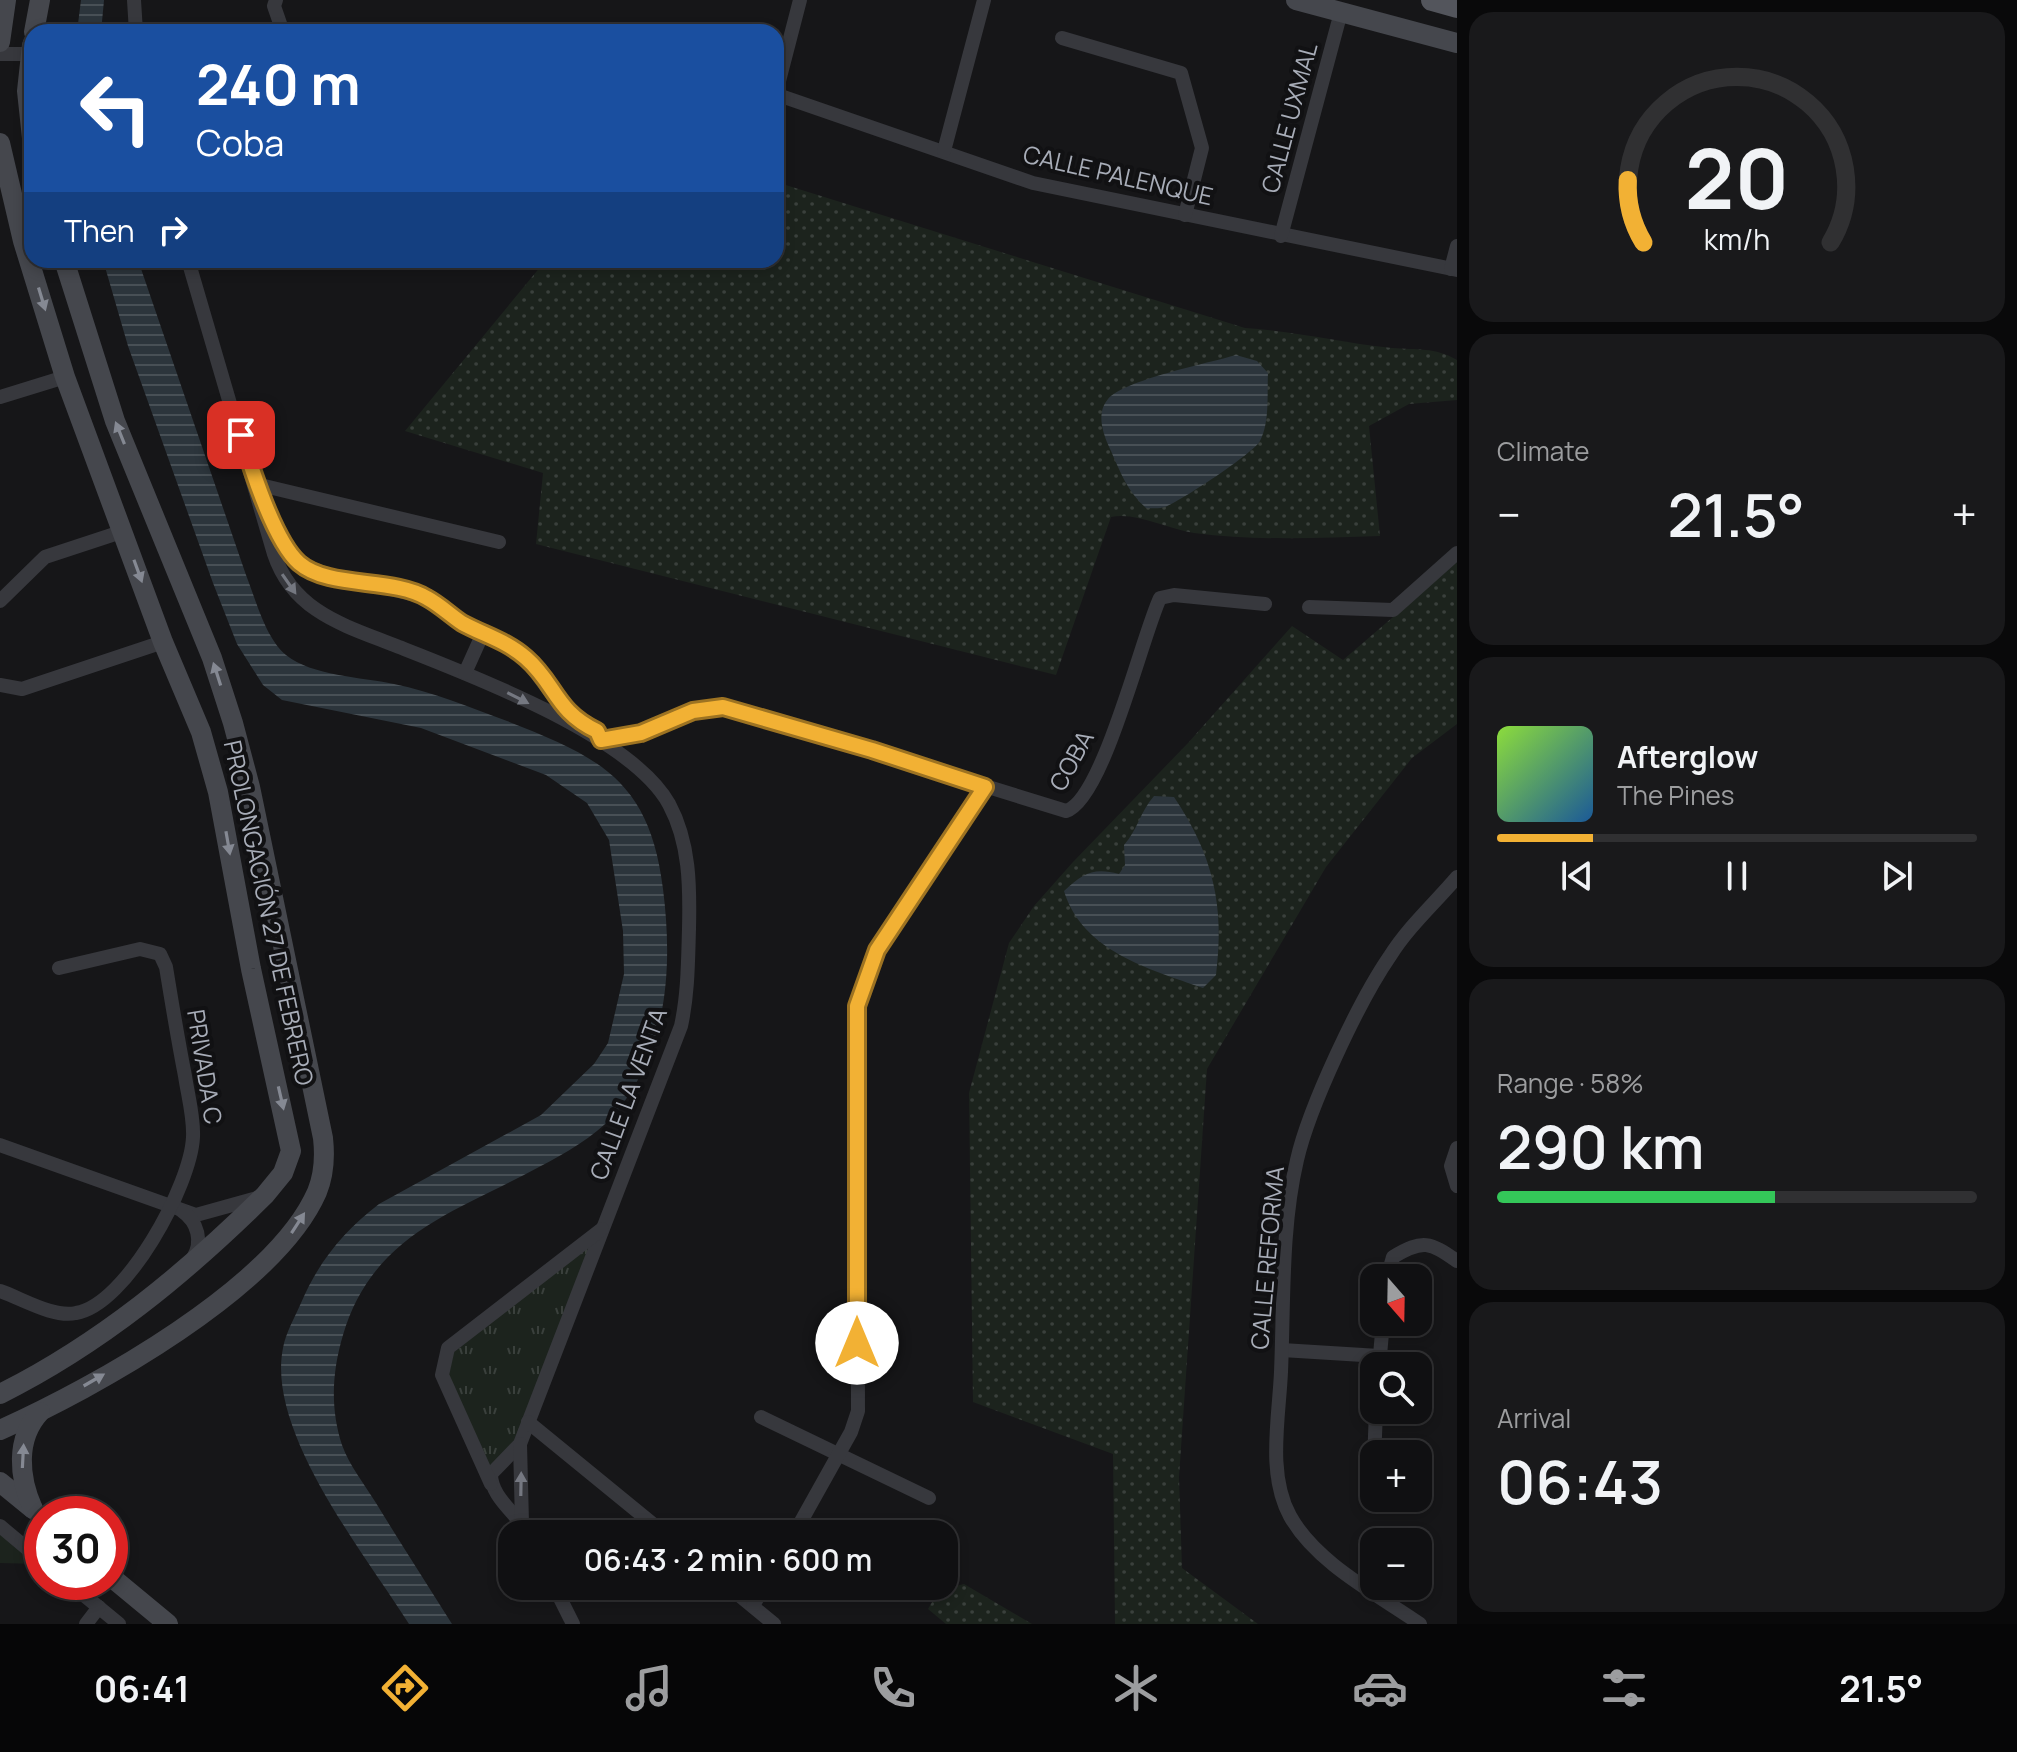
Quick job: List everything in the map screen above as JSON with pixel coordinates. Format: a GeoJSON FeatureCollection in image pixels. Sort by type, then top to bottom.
{"type":"FeatureCollection","features":[{"type":"Feature","properties":{"kind":"main road"},"geometry":{"type":"LineString","coordinates":[[1432,0],[1457,7]]}},
{"type":"Feature","properties":{"kind":"street"},"geometry":{"type":"LineString","coordinates":[[0,42],[6,0]]}},
{"type":"Feature","properties":{"kind":"street"},"geometry":{"type":"LineString","coordinates":[[36,24],[40,0]]}},
{"type":"Feature","properties":{"kind":"street"},"geometry":{"type":"LineString","coordinates":[[134,0],[136,24]]}},
{"type":"Feature","properties":{"kind":"street"},"geometry":{"type":"LineString","coordinates":[[276,0],[274,6],[280,24]]}},
{"type":"Feature","properties":{"kind":"street","name":"CALLE PALENQUE"},"geometry":{"type":"LineString","coordinates":[[784,68],[800,0]]}},
{"type":"Feature","properties":{"kind":"street"},"geometry":{"type":"LineString","coordinates":[[944,151],[984,0]]}},
{"type":"Feature","properties":{"kind":"street"},"geometry":{"type":"LineString","coordinates":[[1296,0],[1457,43]]}},
{"type":"Feature","properties":{"kind":"street","name":"CALLE UXMAL"},"geometry":{"type":"LineString","coordinates":[[1281,236],[1341,12]]}},
{"type":"Feature","properties":{"kind":"street"},"geometry":{"type":"LineString","coordinates":[[1062,38],[1181,73],[1202,148],[1185,215]]}},
{"type":"Feature","properties":{"kind":"street"},"geometry":{"type":"LineString","coordinates":[[0,54],[24,50]]}},
{"type":"Feature","properties":{"kind":"street","name":"CALLE PALENQUE"},"geometry":{"type":"LineString","coordinates":[[784,95],[1033,183],[1454,270]]}},
{"type":"Feature","properties":{"kind":"street","name":"PROLONGACIÓN 27 DE FEBRERO"},"geometry":{"type":"LineString","coordinates":[[0,143],[24,244]]}},
{"type":"Feature","properties":{"kind":"street"},"geometry":{"type":"LineString","coordinates":[[1454,270],[1457,246]]}},
{"type":"Feature","properties":{"kind":"street","name":"PROLONGACIÓN 27 DE FEBRERO"},"geometry":{"type":"LineString","coordinates":[[0,1392],[31,1379],[104,1335],[189,1264],[265,1195],[289,1161],[291,1140],[251,969],[218,792],[201,732],[163,642],[65,377],[31,268]]}},
{"type":"Feature","properties":{"kind":"street","name":"PROLONGACIÓN 27 DE FEBRERO"},"geometry":{"type":"LineString","coordinates":[[0,1430],[144,1351],[245,1280],[283,1245],[314,1198],[324,1163],[323,1138],[250,787],[233,723],[212,658],[115,421],[67,268]]}},
{"type":"Feature","properties":{"kind":"street","name":"CALLE LA VENTA"},"geometry":{"type":"LineString","coordinates":[[190,268],[278,566],[290,588],[307,606],[332,621],[465,673],[601,740],[643,770],[663,794],[683,842],[690,887],[687,996],[681,1026],[520,1444],[524,1520]]}},
{"type":"Feature","properties":{"kind":"street"},"geometry":{"type":"LineString","coordinates":[[0,397],[65,377]]}},
{"type":"Feature","properties":{"kind":"street"},"geometry":{"type":"LineString","coordinates":[[256,484],[499,542]]}},
{"type":"Feature","properties":{"kind":"street"},"geometry":{"type":"LineString","coordinates":[[256,484],[290,553],[300,564],[327,574],[421,595],[523,655],[559,704],[579,722],[597,731],[601,740]]}},
{"type":"Feature","properties":{"kind":"street"},"geometry":{"type":"LineString","coordinates":[[0,601],[45,557],[124,531]]}},
{"type":"Feature","properties":{"kind":"street"},"geometry":{"type":"LineString","coordinates":[[1309,607],[1393,610],[1457,553]]}},
{"type":"Feature","properties":{"kind":"street","name":"COBA"},"geometry":{"type":"LineString","coordinates":[[601,740],[641,733],[693,711],[723,707],[872,750],[1060,810],[1074,808],[1105,752],[1160,598],[1174,595],[1265,604]]}},
{"type":"Feature","properties":{"kind":"street"},"geometry":{"type":"LineString","coordinates":[[465,673],[483,633]]}},
{"type":"Feature","properties":{"kind":"street"},"geometry":{"type":"LineString","coordinates":[[0,685],[14,690],[30,687],[163,642]]}},
{"type":"Feature","properties":{"kind":"street"},"geometry":{"type":"LineString","coordinates":[[201,732],[233,723]]}},
{"type":"Feature","properties":{"kind":"street"},"geometry":{"type":"LineString","coordinates":[[802,1520],[856,1420],[857,1006],[877,950],[985,787]]}},
{"type":"Feature","properties":{"kind":"street","name":"CALLE REFORMA"},"geometry":{"type":"LineString","coordinates":[[1420,1624],[1328,1558],[1291,1517],[1281,1495],[1277,1471],[1289,1207],[1306,1130],[1382,969],[1398,944],[1457,877]]}},
{"type":"Feature","properties":{"kind":"street","name":"PRIVADA C"},"geometry":{"type":"LineString","coordinates":[[0,1291],[64,1314],[92,1308],[128,1274],[176,1209],[193,1139],[164,960],[154,950],[147,949],[59,968]]}},
{"type":"Feature","properties":{"kind":"street"},"geometry":{"type":"LineString","coordinates":[[251,969],[286,961]]}},
{"type":"Feature","properties":{"kind":"street"},"geometry":{"type":"LineString","coordinates":[[0,1145],[176,1209],[203,1215],[265,1195]]}},
{"type":"Feature","properties":{"kind":"street"},"geometry":{"type":"LineString","coordinates":[[1457,1148],[1451,1166],[1457,1186]]}},
{"type":"Feature","properties":{"kind":"street"},"geometry":{"type":"LineString","coordinates":[[176,1209],[195,1225],[199,1243],[189,1264]]}},
{"type":"Feature","properties":{"kind":"street","name":"CALLE LA VENTA"},"geometry":{"type":"LineString","coordinates":[[518,1520],[492,1486],[442,1375],[448,1348],[603,1229]]}},
{"type":"Feature","properties":{"kind":"street"},"geometry":{"type":"LineString","coordinates":[[1391,1264],[1393,1257],[1425,1243],[1436,1246],[1457,1261]]}},
{"type":"Feature","properties":{"kind":"street"},"geometry":{"type":"LineString","coordinates":[[1282,1350],[1360,1359]]}},
{"type":"Feature","properties":{"kind":"street"},"geometry":{"type":"LineString","coordinates":[[30,1496],[23,1478],[22,1455],[27,1430],[45,1408]]}},
{"type":"Feature","properties":{"kind":"street"},"geometry":{"type":"LineString","coordinates":[[761,1417],[929,1498]]}},
{"type":"Feature","properties":{"kind":"street"},"geometry":{"type":"LineString","coordinates":[[528,1422],[648,1520]]}},
{"type":"Feature","properties":{"kind":"street","name":"CALLE LA VENTA"},"geometry":{"type":"LineString","coordinates":[[492,1486],[491,1474],[496,1466],[520,1444]]}},
{"type":"Feature","properties":{"kind":"street"},"geometry":{"type":"LineString","coordinates":[[0,1482],[24,1502]]}},
{"type":"Feature","properties":{"kind":"street"},"geometry":{"type":"LineString","coordinates":[[0,1526],[24,1546]]}},
{"type":"Feature","properties":{"kind":"street"},"geometry":{"type":"LineString","coordinates":[[128,1591],[168,1624]]}},
{"type":"Feature","properties":{"kind":"street"},"geometry":{"type":"LineString","coordinates":[[90,1600],[119,1624]]}},
{"type":"Feature","properties":{"kind":"street"},"geometry":{"type":"LineString","coordinates":[[561,1600],[573,1624]]}},
{"type":"Feature","properties":{"kind":"street"},"geometry":{"type":"LineString","coordinates":[[746,1600],[774,1624]]}},
{"type":"Feature","properties":{"kind":"street"},"geometry":{"type":"LineString","coordinates":[[753,1606],[756,1600]]}},
{"type":"Feature","properties":{"kind":"street"},"geometry":{"type":"LineString","coordinates":[[86,1624],[99,1607]]}},
{"type":"Feature","properties":{"kind":"green space"},"geometry":{"type":"Polygon","coordinates":[[[784,184],[1245,328],[1425,350],[1457,360],[1457,400],[1409,404],[1369,426],[1380,536],[1217,536],[1131,517],[1111,517],[1056,675],[536,544],[543,473],[405,431],[539,268],[784,268],[784,184]]]}},
{"type":"Feature","properties":{"kind":"green space"},"geometry":{"type":"Polygon","coordinates":[[[1457,562],[1457,724],[1412,758],[1326,867],[1207,1069],[1179,1477],[1182,1568],[1258,1624],[1115,1624],[1113,1454],[973,1402],[969,1093],[1009,943],[1034,906],[1073,862],[1188,743],[1292,626],[1343,660],[1457,562]]]}},
{"type":"Feature","properties":{"kind":"green space"},"geometry":{"type":"Polygon","coordinates":[[[603,1229],[520,1444],[496,1466],[483,1467],[443,1361],[603,1229]]]}},
{"type":"Feature","properties":{"kind":"green space"},"geometry":{"type":"Polygon","coordinates":[[[0,1526],[24,1548],[24,1564],[0,1563],[0,1526]]]}},
{"type":"Feature","properties":{"kind":"green space"},"geometry":{"type":"Polygon","coordinates":[[[964,1584],[1032,1624],[946,1624],[928,1609],[933,1600],[958,1600],[958,1585],[964,1584]]]}},
{"type":"Feature","properties":{"kind":"shaded area"},"geometry":{"type":"Polygon","coordinates":[[[81,0],[104,0],[102,24],[78,24],[81,0]]]}},
{"type":"Feature","properties":{"kind":"shaded area"},"geometry":{"type":"Polygon","coordinates":[[[105,268],[141,268],[262,618],[272,638],[286,655],[309,667],[337,675],[394,684],[451,700],[569,747],[615,778],[632,798],[646,822],[656,852],[666,919],[666,979],[656,1037],[631,1091],[605,1124],[578,1144],[420,1230],[396,1250],[374,1273],[357,1301],[339,1349],[334,1404],[345,1452],[452,1624],[409,1624],[345,1528],[304,1454],[289,1417],[282,1381],[283,1348],[316,1274],[333,1248],[354,1225],[379,1204],[541,1115],[594,1064],[608,1043],[624,974],[623,931],[609,840],[587,803],[546,775],[421,728],[282,700],[263,685],[237,644],[128,346],[105,268]]]}},
{"type":"Feature","properties":{"kind":"shaded area"},"geometry":{"type":"Polygon","coordinates":[[[1236,355],[1257,361],[1268,373],[1267,416],[1260,441],[1231,466],[1185,496],[1165,507],[1146,508],[1134,496],[1108,445],[1101,418],[1104,405],[1117,392],[1131,385],[1236,355]]]}},
{"type":"Feature","properties":{"kind":"shaded area"},"geometry":{"type":"Polygon","coordinates":[[[1154,796],[1174,797],[1198,840],[1213,882],[1219,926],[1216,975],[1203,988],[1140,965],[1102,943],[1073,912],[1064,891],[1089,873],[1103,871],[1119,874],[1125,865],[1124,845],[1154,796]]]}},
{"type":"Feature","properties":{"kind":"route"},"geometry":{"type":"LineString","coordinates":[[241,435],[256,484],[290,553],[300,564],[327,574],[421,595],[461,622],[507,644],[530,662],[559,704],[579,722],[597,731],[601,740],[641,733],[693,711],[723,707],[985,787],[877,950],[857,1006],[857,1343]]}}]}
